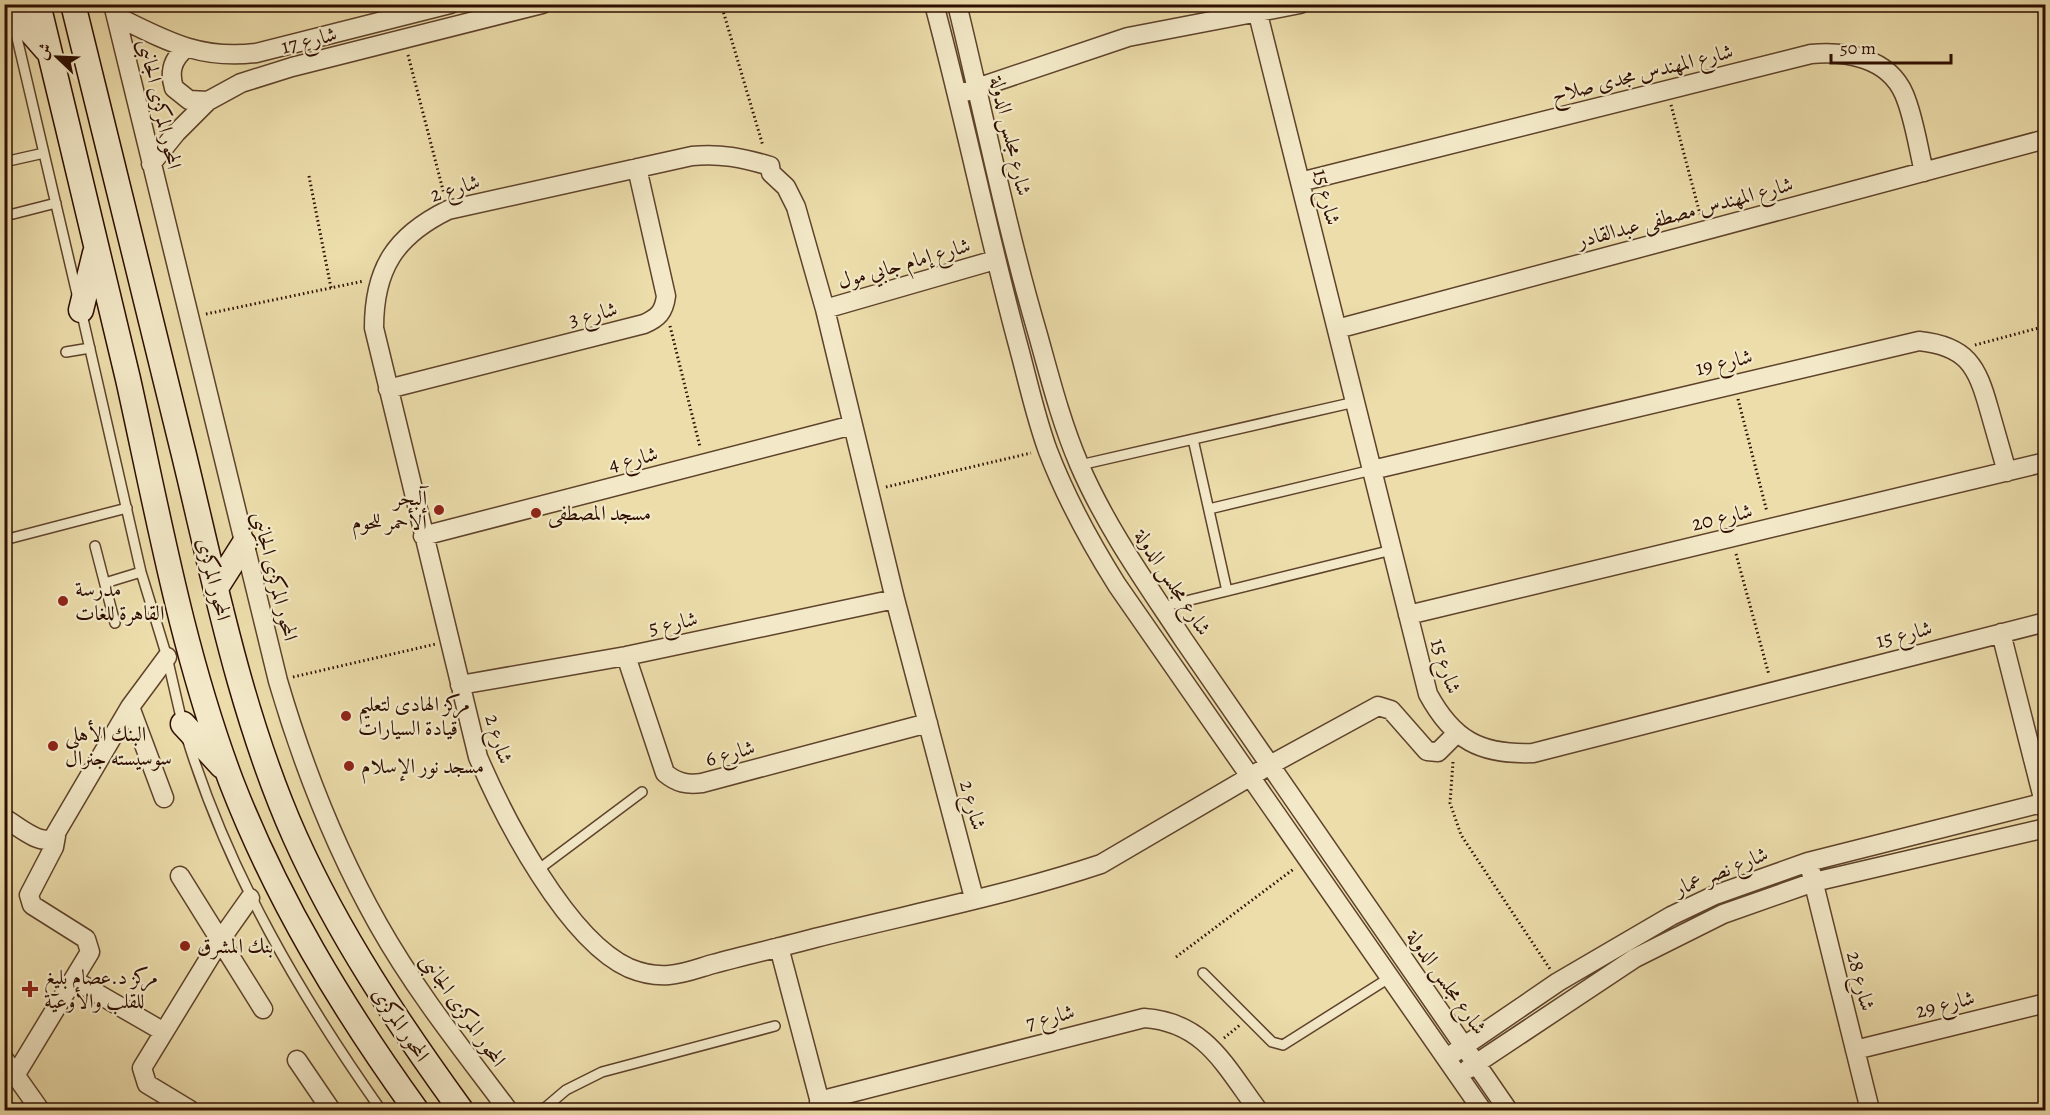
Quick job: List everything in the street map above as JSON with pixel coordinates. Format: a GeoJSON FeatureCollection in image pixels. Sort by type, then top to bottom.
{"type":"FeatureCollection","features":[{"type":"Feature","properties":{"kind":"main road","name":"المحور المركزى"},"geometry":{"type":"LineString","coordinates":[[38,4],[174,592],[207,709],[228,772],[259,848],[327,978],[367,1042],[416,1110]]}},
{"type":"Feature","properties":{"kind":"main road","name":"المحور المركزى"},"geometry":{"type":"LineString","coordinates":[[74,4],[216,588],[246,702],[268,769],[294,835],[325,900],[358,960],[432,1071],[461,1110]]}},
{"type":"Feature","properties":{"kind":"main road"},"geometry":{"type":"LineString","coordinates":[[9,6],[49,52]]}},
{"type":"Feature","properties":{"kind":"main road"},"geometry":{"type":"LineString","coordinates":[[81,310],[96,248]]}},
{"type":"Feature","properties":{"kind":"main road"},"geometry":{"type":"LineString","coordinates":[[216,588],[244,544]]}},
{"type":"Feature","properties":{"kind":"main road"},"geometry":{"type":"LineString","coordinates":[[183,724],[228,772]]}},
{"type":"Feature","properties":{"kind":"main road"},"geometry":{"type":"LineString","coordinates":[[432,1071],[430,1083],[446,1110]]}},
{"type":"Feature","properties":{"kind":"street","name":"شارع 17"},"geometry":{"type":"LineString","coordinates":[[114,10],[185,49],[232,56],[256,53],[450,4]]}},
{"type":"Feature","properties":{"kind":"street","name":"شارع 17"},"geometry":{"type":"LineString","coordinates":[[151,164],[176,133],[208,101],[225,90],[261,76],[542,4]]}},
{"type":"Feature","properties":{"kind":"street","name":"شارع مجلس الدولة"},"geometry":{"type":"LineString","coordinates":[[934,4],[958,94],[995,260],[1047,449],[1090,541],[1117,585],[1309,858],[1389,978],[1482,1110]]}},
{"type":"Feature","properties":{"kind":"street","name":"شارع مجلس الدولة"},"geometry":{"type":"LineString","coordinates":[[957,4],[1017,263],[1061,415],[1080,465],[1115,534],[1161,607],[1508,1110]]}},
{"type":"Feature","properties":{"kind":"street"},"geometry":{"type":"LineString","coordinates":[[958,94],[1128,37],[1258,14],[1300,4]]}},
{"type":"Feature","properties":{"kind":"street","name":"المحور المركزى الجانبى"},"geometry":{"type":"LineString","coordinates":[[114,10],[278,681],[297,744],[320,807],[358,887],[414,982],[508,1110]]}},
{"type":"Feature","properties":{"kind":"street","name":"شارع 15"},"geometry":{"type":"LineString","coordinates":[[1258,14],[1428,694],[1441,718],[1459,735],[1483,749],[1508,754],[1533,753],[2046,622]]}},
{"type":"Feature","properties":{"kind":"street"},"geometry":{"type":"LineString","coordinates":[[185,49],[178,54],[171,71],[174,88],[189,100],[208,101]]}},
{"type":"Feature","properties":{"kind":"street","name":"شارع المهندس مجدى صلاح"},"geometry":{"type":"LineString","coordinates":[[1300,182],[1811,54],[1838,51],[1864,58],[1887,72],[1904,93],[1924,172]]}},
{"type":"Feature","properties":{"kind":"street","name":"شارع المهندس مصطفى عبدالقادر"},"geometry":{"type":"LineString","coordinates":[[1337,329],[2046,139]]}},
{"type":"Feature","properties":{"kind":"street","name":"شارع 2"},"geometry":{"type":"LineString","coordinates":[[974,898],[895,598],[825,309],[796,207],[786,187],[771,173],[770,166],[713,153],[448,210],[426,221],[406,236],[391,255],[380,277],[374,302],[374,328],[478,757],[501,811],[562,906],[598,947],[631,969],[650,974],[670,975],[974,898],[1101,864],[1270,765],[1378,706],[1391,710],[1427,751],[1438,752],[1459,735]]}},
{"type":"Feature","properties":{"kind":"street"},"geometry":{"type":"LineString","coordinates":[[637,168],[666,296],[665,307]]}},
{"type":"Feature","properties":{"kind":"street","name":"شارع إمام جابي مول"},"geometry":{"type":"LineString","coordinates":[[825,309],[995,260]]}},
{"type":"Feature","properties":{"kind":"street","name":"شارع 3"},"geometry":{"type":"LineString","coordinates":[[388,389],[644,324],[657,318],[665,307]]}},
{"type":"Feature","properties":{"kind":"street","name":"شارع 19"},"geometry":{"type":"LineString","coordinates":[[1372,470],[1919,341],[1939,343],[1957,351],[1979,374],[2007,472]]}},
{"type":"Feature","properties":{"kind":"street","name":"شارع 4"},"geometry":{"type":"LineString","coordinates":[[423,536],[853,425]]}},
{"type":"Feature","properties":{"kind":"street","name":"شارع 20"},"geometry":{"type":"LineString","coordinates":[[1408,615],[2046,462]]}},
{"type":"Feature","properties":{"kind":"street","name":"شارع 5"},"geometry":{"type":"LineString","coordinates":[[460,685],[626,656],[895,598]]}},
{"type":"Feature","properties":{"kind":"street"},"geometry":{"type":"LineString","coordinates":[[2001,633],[2045,805]]}},
{"type":"Feature","properties":{"kind":"street","name":"شارع 6"},"geometry":{"type":"LineString","coordinates":[[626,656],[666,773],[674,781],[689,784],[702,783],[928,723]]}},
{"type":"Feature","properties":{"kind":"street"},"geometry":{"type":"LineString","coordinates":[[16,1074],[87,958],[90,945],[86,939],[32,905],[29,895],[54,847],[56,836],[130,708],[167,657]]}},
{"type":"Feature","properties":{"kind":"street"},"geometry":{"type":"LineString","coordinates":[[130,708],[164,798]]}},
{"type":"Feature","properties":{"kind":"street","name":"شارع نصر عمار"},"geometry":{"type":"LineString","coordinates":[[1448,1059],[1558,982],[1671,916],[1761,876],[1809,862],[2045,805]]}},
{"type":"Feature","properties":{"kind":"street"},"geometry":{"type":"LineString","coordinates":[[4,818],[43,841],[56,836]]}},
{"type":"Feature","properties":{"kind":"street","name":"شارع نصر عمار"},"geometry":{"type":"LineString","coordinates":[[1459,1075],[1635,958],[1722,914],[1814,882],[2046,828]]}},
{"type":"Feature","properties":{"kind":"street","name":"شارع 28"},"geometry":{"type":"LineString","coordinates":[[1809,862],[1870,1110]]}},
{"type":"Feature","properties":{"kind":"street"},"geometry":{"type":"LineString","coordinates":[[180,876],[263,1009]]}},
{"type":"Feature","properties":{"kind":"street"},"geometry":{"type":"LineString","coordinates":[[190,1110],[144,1080],[144,1063],[221,939],[250,898]]}},
{"type":"Feature","properties":{"kind":"street","name":"شارع 7"},"geometry":{"type":"LineString","coordinates":[[779,947],[820,1106],[1144,1018],[1163,1019],[1182,1025],[1198,1035],[1212,1049],[1258,1110]]}},
{"type":"Feature","properties":{"kind":"street"},"geometry":{"type":"LineString","coordinates":[[74,980],[164,1032]]}},
{"type":"Feature","properties":{"kind":"street","name":"شارع 29"},"geometry":{"type":"LineString","coordinates":[[1855,1050],[2046,1003]]}},
{"type":"Feature","properties":{"kind":"street"},"geometry":{"type":"LineString","coordinates":[[4,1059],[40,1110]]}},
{"type":"Feature","properties":{"kind":"street"},"geometry":{"type":"LineString","coordinates":[[297,1060],[331,1110]]}},
{"type":"Feature","properties":{"kind":"lane"},"geometry":{"type":"LineString","coordinates":[[9,6],[141,572],[167,657],[196,769],[250,898],[312,1010],[381,1110]]}},
{"type":"Feature","properties":{"kind":"lane"},"geometry":{"type":"LineString","coordinates":[[4,162],[44,153]]}},
{"type":"Feature","properties":{"kind":"lane"},"geometry":{"type":"LineString","coordinates":[[13,214],[56,203]]}},
{"type":"Feature","properties":{"kind":"lane"},"geometry":{"type":"LineString","coordinates":[[66,352],[90,348]]}},
{"type":"Feature","properties":{"kind":"lane"},"geometry":{"type":"LineString","coordinates":[[1080,465],[1355,402]]}},
{"type":"Feature","properties":{"kind":"lane"},"geometry":{"type":"LineString","coordinates":[[1193,439],[1227,591]]}},
{"type":"Feature","properties":{"kind":"lane"},"geometry":{"type":"LineString","coordinates":[[1209,509],[1372,470]]}},
{"type":"Feature","properties":{"kind":"lane"},"geometry":{"type":"LineString","coordinates":[[4,540],[127,508]]}},
{"type":"Feature","properties":{"kind":"lane"},"geometry":{"type":"LineString","coordinates":[[95,546],[115,623]]}},
{"type":"Feature","properties":{"kind":"lane"},"geometry":{"type":"LineString","coordinates":[[1161,607],[1392,550]]}},
{"type":"Feature","properties":{"kind":"lane"},"geometry":{"type":"LineString","coordinates":[[105,583],[141,572]]}},
{"type":"Feature","properties":{"kind":"lane"},"geometry":{"type":"LineString","coordinates":[[539,869],[642,792]]}},
{"type":"Feature","properties":{"kind":"lane"},"geometry":{"type":"LineString","coordinates":[[1203,973],[1272,1042],[1282,1045],[1389,978]]}},
{"type":"Feature","properties":{"kind":"lane"},"geometry":{"type":"LineString","coordinates":[[547,1109],[566,1090],[602,1072],[775,1026]]}},
{"type":"Feature","properties":{"kind":"path"},"geometry":{"type":"LineString","coordinates":[[721,4],[770,166]]}},
{"type":"Feature","properties":{"kind":"path"},"geometry":{"type":"LineString","coordinates":[[404,39],[448,210]]}},
{"type":"Feature","properties":{"kind":"path"},"geometry":{"type":"LineString","coordinates":[[1667,90],[1705,230]]}},
{"type":"Feature","properties":{"kind":"path"},"geometry":{"type":"LineString","coordinates":[[309,176],[331,288]]}},
{"type":"Feature","properties":{"kind":"path"},"geometry":{"type":"LineString","coordinates":[[188,318],[380,277]]}},
{"type":"Feature","properties":{"kind":"path"},"geometry":{"type":"LineString","coordinates":[[665,307],[704,464]]}},
{"type":"Feature","properties":{"kind":"path"},"geometry":{"type":"LineString","coordinates":[[1957,351],[2046,326]]}},
{"type":"Feature","properties":{"kind":"path"},"geometry":{"type":"LineString","coordinates":[[1734,383],[1771,528]]}},
{"type":"Feature","properties":{"kind":"path"},"geometry":{"type":"LineString","coordinates":[[870,490],[1047,449]]}},
{"type":"Feature","properties":{"kind":"path"},"geometry":{"type":"LineString","coordinates":[[1732,537],[1773,691]]}},
{"type":"Feature","properties":{"kind":"path"},"geometry":{"type":"LineString","coordinates":[[278,681],[449,641]]}},
{"type":"Feature","properties":{"kind":"path"},"geometry":{"type":"LineString","coordinates":[[1459,735],[1450,769],[1450,803],[1461,835],[1558,982]]}},
{"type":"Feature","properties":{"kind":"path"},"geometry":{"type":"LineString","coordinates":[[1176,957],[1309,858]]}},
{"type":"Feature","properties":{"kind":"path"},"geometry":{"type":"LineString","coordinates":[[1212,1049],[1248,1017]]}},
{"type":"Feature","properties":{"kind":"place","name":"آلبحر ألأحمر للحوم"},"geometry":{"type":"Point","coordinates":[439,510]}},
{"type":"Feature","properties":{"kind":"place","name":"مسجد المصطفى"},"geometry":{"type":"Point","coordinates":[536,513]}},
{"type":"Feature","properties":{"kind":"place","name":"مدرسة القاهرة للغات"},"geometry":{"type":"Point","coordinates":[63,601]}},
{"type":"Feature","properties":{"kind":"place","name":"مركز الهادى لتعليم قيادة السيارات"},"geometry":{"type":"Point","coordinates":[346,716]}},
{"type":"Feature","properties":{"kind":"place","name":"البنك الأهلى سوسيسته جنرال"},"geometry":{"type":"Point","coordinates":[53,746]}},
{"type":"Feature","properties":{"kind":"place","name":"مسجد نور الإسلام"},"geometry":{"type":"Point","coordinates":[349,766]}},
{"type":"Feature","properties":{"kind":"place","name":"بنك المشرق"},"geometry":{"type":"Point","coordinates":[185,946]}},
{"type":"Feature","properties":{"kind":"place","name":"مركز د.عصام بليغ للقلب والأوعية"},"geometry":{"type":"Point","coordinates":[30,989]}}]}
